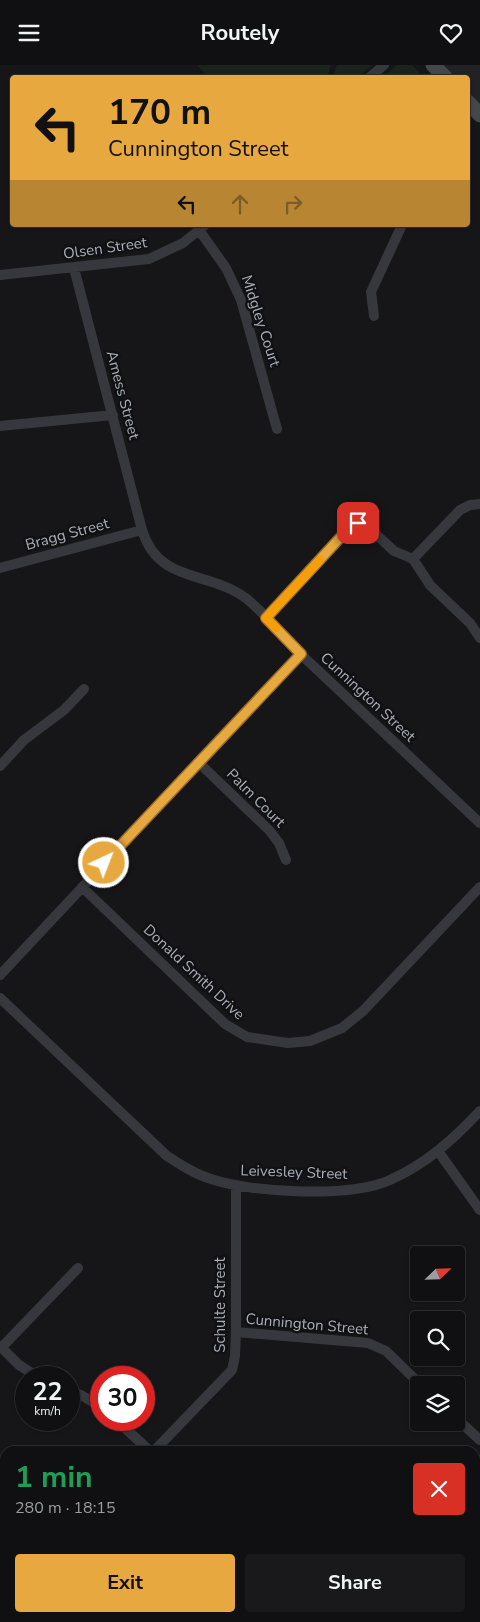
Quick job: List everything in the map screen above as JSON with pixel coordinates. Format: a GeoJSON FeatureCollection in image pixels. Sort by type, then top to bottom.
{"type":"FeatureCollection","features":[{"type":"Feature","properties":{"kind":"main road"},"geometry":{"type":"LineString","coordinates":[[433,65],[443,75]]}},
{"type":"Feature","properties":{"kind":"main road"},"geometry":{"type":"LineString","coordinates":[[470,104],[480,115]]}},
{"type":"Feature","properties":{"kind":"street"},"geometry":{"type":"LineString","coordinates":[[372,75],[384,65]]}},
{"type":"Feature","properties":{"kind":"street","name":"Olsen Street"},"geometry":{"type":"LineString","coordinates":[[0,275],[149,259],[183,243],[202,227]]}},
{"type":"Feature","properties":{"kind":"street","name":"Midgley Court"},"geometry":{"type":"LineString","coordinates":[[202,227],[223,263],[241,300],[277,429]]}},
{"type":"Feature","properties":{"kind":"street"},"geometry":{"type":"LineString","coordinates":[[374,316],[371,292],[401,227]]}},
{"type":"Feature","properties":{"kind":"street","name":"Amess Street"},"geometry":{"type":"LineString","coordinates":[[74,268],[142,530]]}},
{"type":"Feature","properties":{"kind":"street"},"geometry":{"type":"LineString","coordinates":[[0,426],[112,415]]}},
{"type":"Feature","properties":{"kind":"street"},"geometry":{"type":"LineString","coordinates":[[413,559],[460,510],[470,505],[480,504]]}},
{"type":"Feature","properties":{"kind":"street"},"geometry":{"type":"LineString","coordinates":[[266,618],[353,525],[365,524],[394,551],[413,559],[430,585],[470,623],[480,638]]}},
{"type":"Feature","properties":{"kind":"street","name":"Bragg Street"},"geometry":{"type":"LineString","coordinates":[[0,568],[142,530]]}},
{"type":"Feature","properties":{"kind":"street","name":"Cunnington Street"},"geometry":{"type":"LineString","coordinates":[[142,530],[151,551],[165,565],[231,589],[249,601],[301,654],[480,823]]}},
{"type":"Feature","properties":{"kind":"street"},"geometry":{"type":"LineString","coordinates":[[0,975],[301,654]]}},
{"type":"Feature","properties":{"kind":"street"},"geometry":{"type":"LineString","coordinates":[[0,766],[24,740],[64,710],[84,689]]}},
{"type":"Feature","properties":{"kind":"street","name":"Palm Court"},"geometry":{"type":"LineString","coordinates":[[198,762],[269,830],[279,843],[286,860]]}},
{"type":"Feature","properties":{"kind":"street","name":"Donald Smith Drive"},"geometry":{"type":"LineString","coordinates":[[82,887],[225,1025],[247,1037],[288,1043],[321,1037],[353,1020],[480,887]]}},
{"type":"Feature","properties":{"kind":"street","name":"Leivesley Street"},"geometry":{"type":"LineString","coordinates":[[0,998],[168,1156],[198,1174],[236,1186],[263,1189],[336,1191],[365,1188],[403,1174],[438,1151],[480,1111]]}},
{"type":"Feature","properties":{"kind":"street"},"geometry":{"type":"LineString","coordinates":[[438,1151],[480,1210]]}},
{"type":"Feature","properties":{"kind":"street","name":"Schulte Street"},"geometry":{"type":"LineString","coordinates":[[159,1446],[232,1370],[236,1333],[236,1186]]}},
{"type":"Feature","properties":{"kind":"street"},"geometry":{"type":"LineString","coordinates":[[21,1366],[1,1347],[78,1268]]}},
{"type":"Feature","properties":{"kind":"street","name":"Cunnington Street"},"geometry":{"type":"LineString","coordinates":[[236,1333],[368,1343],[386,1351],[412,1376]]}},
{"type":"Feature","properties":{"kind":"street"},"geometry":{"type":"LineString","coordinates":[[465,1426],[480,1440]]}},
{"type":"Feature","properties":{"kind":"street"},"geometry":{"type":"LineString","coordinates":[[128,1431],[145,1446]]}},
{"type":"Feature","properties":{"kind":"shaded area"},"geometry":{"type":"Polygon","coordinates":[[[197,65],[331,65],[328,75],[206,75],[197,65]]]}},
{"type":"Feature","properties":{"kind":"shaded area"},"geometry":{"type":"Polygon","coordinates":[[[337,65],[372,65],[360,75],[334,75],[337,65]]]}},
{"type":"Feature","properties":{"kind":"shaded area"},"geometry":{"type":"Polygon","coordinates":[[[397,65],[412,65],[421,75],[385,75],[397,65]]]}},
{"type":"Feature","properties":{"kind":"shaded area"},"geometry":{"type":"Polygon","coordinates":[[[434,65],[480,65],[480,117],[470,105],[470,75],[443,75],[434,65]]]}},
{"type":"Feature","properties":{"kind":"slow traffic"},"geometry":{"type":"LineString","coordinates":[[276,628],[266,618],[320,560]]}},
{"type":"Feature","properties":{"kind":"route"},"geometry":{"type":"LineString","coordinates":[[104,863],[301,654],[266,618],[350,527],[358,523]]}}]}
